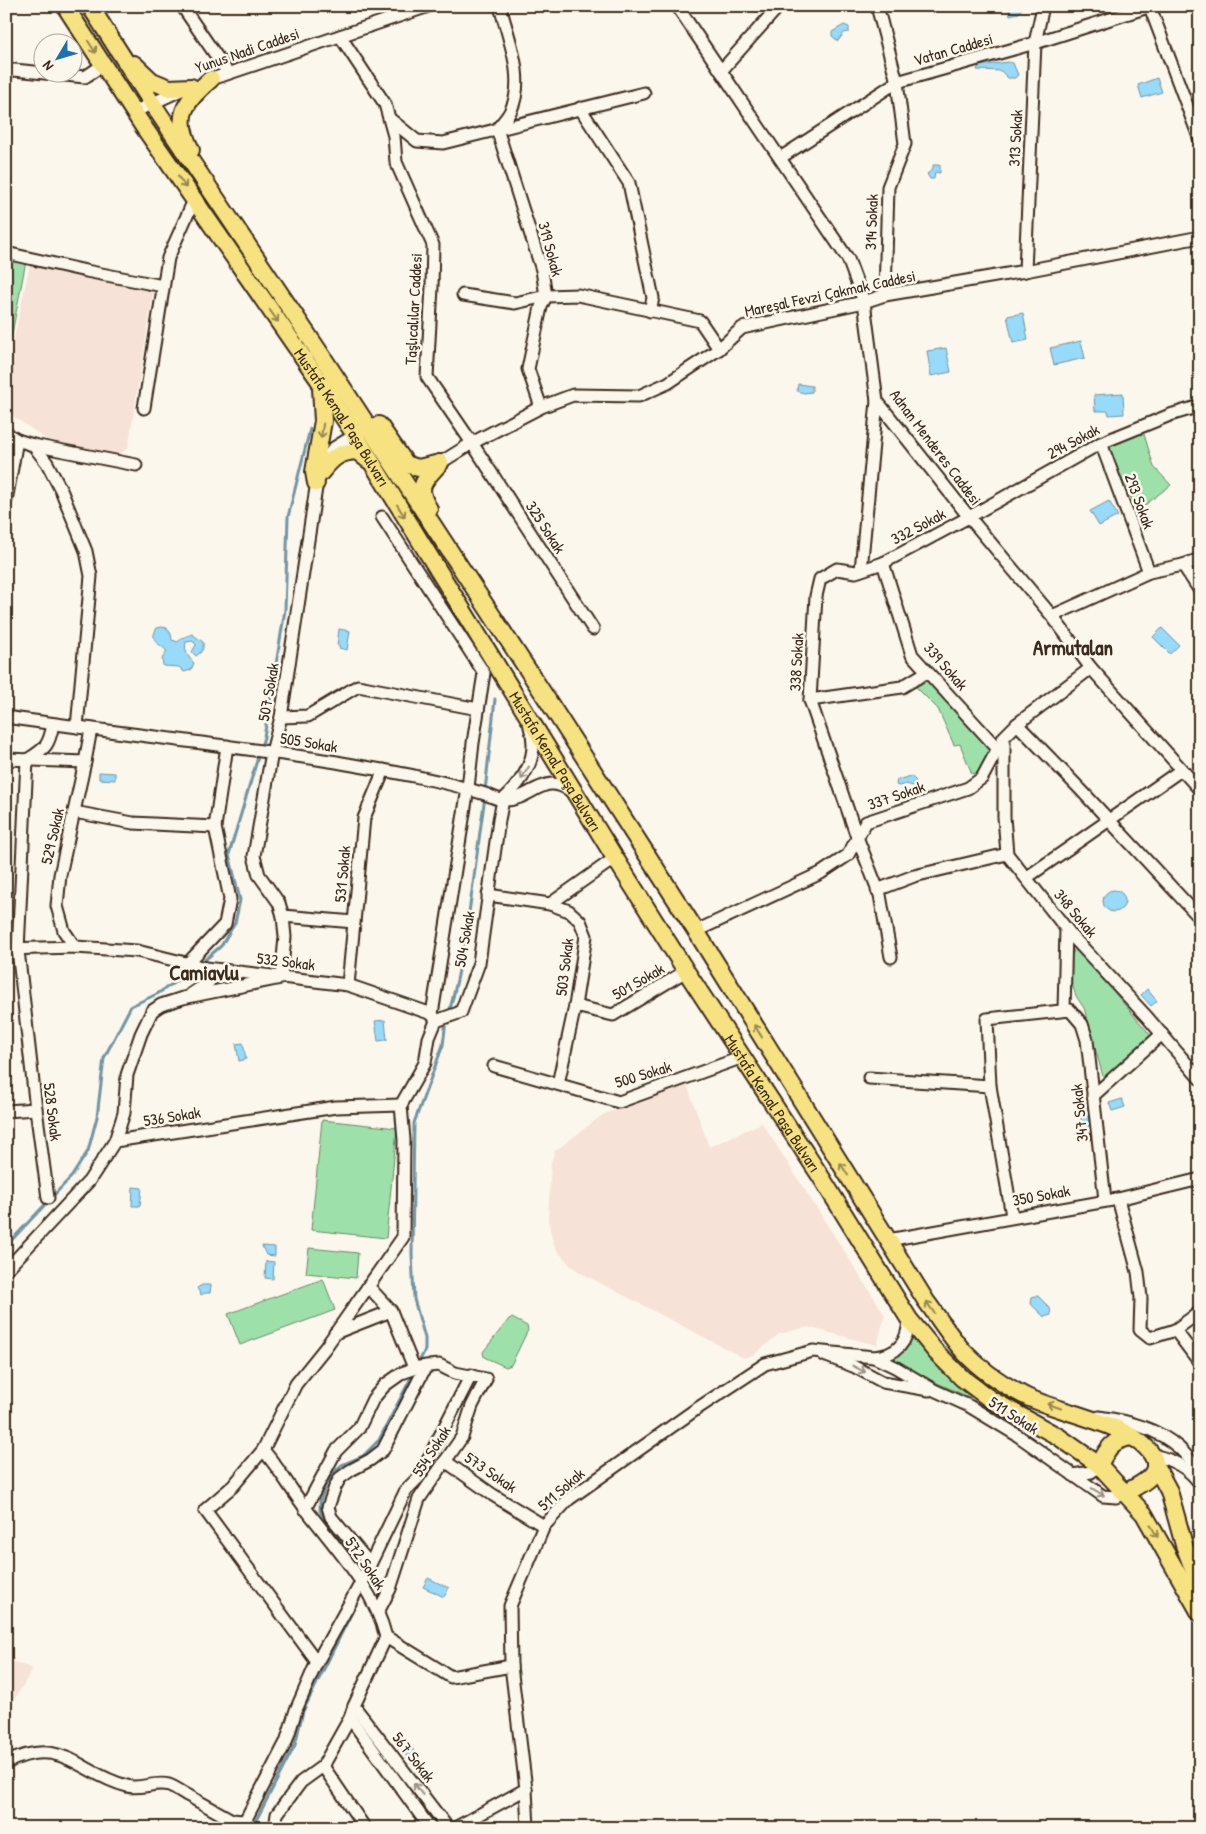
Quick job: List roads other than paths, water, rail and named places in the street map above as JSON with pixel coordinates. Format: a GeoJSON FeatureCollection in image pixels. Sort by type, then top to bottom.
{"type":"FeatureCollection","features":[{"type":"Feature","properties":{"kind":"highway","name":"Mustafa Kemal Paşa Bulvarı"},"geometry":{"type":"LineString","coordinates":[[65,6],[134,112],[321,383],[361,431],[489,612],[696,931],[926,1301],[964,1352],[994,1378],[1025,1396],[1113,1427],[1131,1437]]}},
{"type":"Feature","properties":{"kind":"highway","name":"Mustafa Kemal Paşa Bulvarı"},"geometry":{"type":"LineString","coordinates":[[90,6],[152,103],[318,350],[361,431],[373,465],[615,858],[909,1319],[936,1352],[962,1378],[990,1399],[1059,1437],[1099,1465]]}},
{"type":"Feature","properties":{"kind":"highway"},"geometry":{"type":"LineString","coordinates":[[102,24],[134,64],[152,81],[169,88],[191,87]]}},
{"type":"Feature","properties":{"kind":"highway"},"geometry":{"type":"LineString","coordinates":[[211,79],[194,94],[184,108],[183,124],[186,141],[216,196]]}},
{"type":"Feature","properties":{"kind":"highway"},"geometry":{"type":"LineString","coordinates":[[318,350],[365,404],[406,464],[418,468],[440,463]]}},
{"type":"Feature","properties":{"kind":"highway"},"geometry":{"type":"LineString","coordinates":[[316,480],[314,472],[323,421],[321,383]]}},
{"type":"Feature","properties":{"kind":"highway"},"geometry":{"type":"LineString","coordinates":[[316,480],[328,464],[340,453],[357,450],[373,465]]}},
{"type":"Feature","properties":{"kind":"highway"},"geometry":{"type":"LineString","coordinates":[[440,463],[421,487],[422,497],[470,576],[489,612]]}},
{"type":"Feature","properties":{"kind":"highway"},"geometry":{"type":"LineString","coordinates":[[1200,1587],[1184,1545],[1169,1491],[1154,1460],[1142,1443],[1131,1437],[1120,1439],[1108,1448],[1099,1465],[1126,1492],[1144,1514],[1200,1613]]}},
{"type":"Feature","properties":{"kind":"highway"},"geometry":{"type":"LineString","coordinates":[[1126,1492],[1143,1484],[1154,1473],[1154,1460]]}},
{"type":"Feature","properties":{"kind":"street"},"geometry":{"type":"LineString","coordinates":[[182,6],[228,73]]}},
{"type":"Feature","properties":{"kind":"street","name":"Yunus Nadi Caddesi"},"geometry":{"type":"LineString","coordinates":[[134,112],[211,79],[429,6]]}},
{"type":"Feature","properties":{"kind":"street"},"geometry":{"type":"LineString","coordinates":[[497,129],[511,111],[518,88],[515,66],[500,6]]}},
{"type":"Feature","properties":{"kind":"street","name":"Adnan Menderes Caddesi"},"geometry":{"type":"LineString","coordinates":[[677,6],[848,259],[864,302],[878,401],[968,517],[1052,616],[1090,668],[1182,770],[1197,783]]}},
{"type":"Feature","properties":{"kind":"street"},"geometry":{"type":"LineString","coordinates":[[721,71],[779,6]]}},
{"type":"Feature","properties":{"kind":"street","name":"314 Sokak"},"geometry":{"type":"LineString","coordinates":[[877,6],[897,82],[905,144],[888,187],[885,295]]}},
{"type":"Feature","properties":{"kind":"street","name":"313 Sokak"},"geometry":{"type":"LineString","coordinates":[[1025,271],[1035,43],[1044,6]]}},
{"type":"Feature","properties":{"kind":"street"},"geometry":{"type":"LineString","coordinates":[[1151,7],[1200,140]]}},
{"type":"Feature","properties":{"kind":"street","name":"Vatan Caddesi"},"geometry":{"type":"LineString","coordinates":[[780,158],[897,82],[1035,43],[1151,7]]}},
{"type":"Feature","properties":{"kind":"street","name":"Taşlıcalılar Caddesi"},"geometry":{"type":"LineString","coordinates":[[340,36],[385,104],[394,136],[396,162],[433,244],[427,377],[472,443]]}},
{"type":"Feature","properties":{"kind":"street"},"geometry":{"type":"LineString","coordinates":[[6,73],[14,70],[85,77],[104,65]]}},
{"type":"Feature","properties":{"kind":"street"},"geometry":{"type":"LineString","coordinates":[[389,119],[417,141],[443,143],[644,93]]}},
{"type":"Feature","properties":{"kind":"street"},"geometry":{"type":"LineString","coordinates":[[580,108],[629,183],[653,298],[650,311]]}},
{"type":"Feature","properties":{"kind":"street","name":"319 Sokak"},"geometry":{"type":"LineString","coordinates":[[497,129],[542,270],[546,296],[541,307],[528,369],[541,407]]}},
{"type":"Feature","properties":{"kind":"street"},"geometry":{"type":"LineString","coordinates":[[144,408],[168,258],[194,200]]}},
{"type":"Feature","properties":{"kind":"street","name":"Mareşal Fevzi Çakmak Caddesi"},"geometry":{"type":"LineString","coordinates":[[440,463],[472,443],[541,407],[573,395],[639,396],[668,384],[719,348],[742,328],[864,302],[885,295],[1025,271],[1200,237]]}},
{"type":"Feature","properties":{"kind":"street"},"geometry":{"type":"LineString","coordinates":[[6,253],[163,286]]}},
{"type":"Feature","properties":{"kind":"street"},"geometry":{"type":"LineString","coordinates":[[463,295],[515,304],[546,296],[578,296],[700,321],[719,348]]}},
{"type":"Feature","properties":{"kind":"street"},"geometry":{"type":"LineString","coordinates":[[861,570],[878,401]]}},
{"type":"Feature","properties":{"kind":"street","name":"294 Sokak"},"geometry":{"type":"LineString","coordinates":[[968,517],[1101,443],[1170,415],[1200,406]]}},
{"type":"Feature","properties":{"kind":"street","name":"507 Sokak"},"geometry":{"type":"LineString","coordinates":[[281,978],[284,937],[283,916],[278,903],[259,875],[254,856],[272,752],[281,717],[316,480],[324,461],[334,448],[361,431]]}},
{"type":"Feature","properties":{"kind":"street"},"geometry":{"type":"LineString","coordinates":[[6,433],[17,440],[32,445],[136,464]]}},
{"type":"Feature","properties":{"kind":"street"},"geometry":{"type":"LineString","coordinates":[[6,501],[17,440]]}},
{"type":"Feature","properties":{"kind":"street","name":"325 Sokak"},"geometry":{"type":"LineString","coordinates":[[472,443],[593,629]]}},
{"type":"Feature","properties":{"kind":"street","name":"293 Sokak"},"geometry":{"type":"LineString","coordinates":[[1101,443],[1149,572]]}},
{"type":"Feature","properties":{"kind":"street"},"geometry":{"type":"LineString","coordinates":[[32,445],[47,463],[61,490],[86,551],[91,576],[77,727]]}},
{"type":"Feature","properties":{"kind":"street"},"geometry":{"type":"LineString","coordinates":[[317,1662],[205,1510],[233,1486],[263,1450],[296,1384],[335,1333],[403,1237],[404,1140],[401,1105],[425,1063],[434,1017],[484,673],[382,517]]}},
{"type":"Feature","properties":{"kind":"street","name":"332 Sokak"},"geometry":{"type":"LineString","coordinates":[[883,563],[968,517]]}},
{"type":"Feature","properties":{"kind":"street"},"geometry":{"type":"LineString","coordinates":[[1052,616],[1149,572],[1183,565],[1200,559]]}},
{"type":"Feature","properties":{"kind":"street","name":"338 Sokak"},"geometry":{"type":"LineString","coordinates":[[883,563],[856,572],[838,569],[820,579],[816,596],[810,700],[877,890],[891,957]]}},
{"type":"Feature","properties":{"kind":"street","name":"339 Sokak"},"geometry":{"type":"LineString","coordinates":[[883,563],[912,655],[998,749]]}},
{"type":"Feature","properties":{"kind":"street"},"geometry":{"type":"LineString","coordinates":[[1183,565],[1200,591]]}},
{"type":"Feature","properties":{"kind":"street","name":"337 Sokak"},"geometry":{"type":"LineString","coordinates":[[696,931],[821,873],[848,855],[866,822],[971,786],[982,778],[1004,737],[1017,724],[1090,668]]}},
{"type":"Feature","properties":{"kind":"street"},"geometry":{"type":"LineString","coordinates":[[810,700],[902,687],[927,672]]}},
{"type":"Feature","properties":{"kind":"street"},"geometry":{"type":"LineString","coordinates":[[281,717],[308,716],[358,686],[478,709]]}},
{"type":"Feature","properties":{"kind":"street"},"geometry":{"type":"LineString","coordinates":[[503,800],[516,788],[533,756],[532,733],[525,710]]}},
{"type":"Feature","properties":{"kind":"street","name":"505 Sokak"},"geometry":{"type":"LineString","coordinates":[[6,717],[272,752],[384,770],[468,788],[503,800]]}},
{"type":"Feature","properties":{"kind":"street"},"geometry":{"type":"LineString","coordinates":[[28,760],[50,742],[53,724]]}},
{"type":"Feature","properties":{"kind":"street"},"geometry":{"type":"LineString","coordinates":[[1017,724],[1200,918]]}},
{"type":"Feature","properties":{"kind":"street","name":"529 Sokak"},"geometry":{"type":"LineString","coordinates":[[75,947],[64,931],[57,906],[60,875],[85,762],[90,729]]}},
{"type":"Feature","properties":{"kind":"street"},"geometry":{"type":"LineString","coordinates":[[877,890],[914,876],[1007,854],[1004,817],[1004,737]]}},
{"type":"Feature","properties":{"kind":"street"},"geometry":{"type":"LineString","coordinates":[[187,964],[225,924],[230,899],[214,827],[227,746]]}},
{"type":"Feature","properties":{"kind":"street"},"geometry":{"type":"LineString","coordinates":[[6,759],[85,762]]}},
{"type":"Feature","properties":{"kind":"street","name":"528 Sokak"},"geometry":{"type":"LineString","coordinates":[[28,760],[12,949],[48,1198]]}},
{"type":"Feature","properties":{"kind":"street","name":"531 Sokak"},"geometry":{"type":"LineString","coordinates":[[348,984],[364,818],[384,770]]}},
{"type":"Feature","properties":{"kind":"street"},"geometry":{"type":"LineString","coordinates":[[1026,878],[1108,819],[1182,770]]}},
{"type":"Feature","properties":{"kind":"street"},"geometry":{"type":"LineString","coordinates":[[503,800],[519,797],[547,783],[565,786],[579,798]]}},
{"type":"Feature","properties":{"kind":"street","name":"504 Sokak"},"geometry":{"type":"LineString","coordinates":[[434,1017],[461,1012],[479,963],[503,800]]}},
{"type":"Feature","properties":{"kind":"street"},"geometry":{"type":"LineString","coordinates":[[74,812],[133,823],[214,827]]}},
{"type":"Feature","properties":{"kind":"street","name":"348 Sokak"},"geometry":{"type":"LineString","coordinates":[[1007,854],[1066,928],[1200,1079]]}},
{"type":"Feature","properties":{"kind":"street"},"geometry":{"type":"LineString","coordinates":[[550,904],[615,858]]}},
{"type":"Feature","properties":{"kind":"street","name":"503 Sokak"},"geometry":{"type":"LineString","coordinates":[[488,895],[550,904],[569,911],[580,921],[586,936],[575,1006],[558,1084]]}},
{"type":"Feature","properties":{"kind":"street"},"geometry":{"type":"LineString","coordinates":[[283,916],[354,922]]}},
{"type":"Feature","properties":{"kind":"street"},"geometry":{"type":"LineString","coordinates":[[1012,1216],[990,1086],[987,1019],[1064,1010],[1066,928]]}},
{"type":"Feature","properties":{"kind":"street","name":"532 Sokak"},"geometry":{"type":"LineString","coordinates":[[12,949],[75,947],[137,951],[206,968],[281,978],[348,984],[434,1017]]}},
{"type":"Feature","properties":{"kind":"street"},"geometry":{"type":"LineString","coordinates":[[183,998],[209,982],[212,974],[206,968]]}},
{"type":"Feature","properties":{"kind":"street","name":"501 Sokak"},"geometry":{"type":"LineString","coordinates":[[575,1006],[614,1014],[686,971]]}},
{"type":"Feature","properties":{"kind":"street"},"geometry":{"type":"LineString","coordinates":[[6,1270],[89,1181],[116,1141],[124,1113],[127,1075],[141,1034],[152,1011],[183,998],[281,978]]}},
{"type":"Feature","properties":{"kind":"street","name":"347 Sokak"},"geometry":{"type":"LineString","coordinates":[[1064,1010],[1070,1010],[1082,1024],[1086,1040],[1105,1200]]}},
{"type":"Feature","properties":{"kind":"street"},"geometry":{"type":"LineString","coordinates":[[1093,1096],[1162,1034]]}},
{"type":"Feature","properties":{"kind":"street","name":"500 Sokak"},"geometry":{"type":"LineString","coordinates":[[494,1066],[619,1102],[743,1057]]}},
{"type":"Feature","properties":{"kind":"street"},"geometry":{"type":"LineString","coordinates":[[869,1078],[990,1086]]}},
{"type":"Feature","properties":{"kind":"street","name":"536 Sokak"},"geometry":{"type":"LineString","coordinates":[[116,1141],[336,1107],[401,1105]]}},
{"type":"Feature","properties":{"kind":"street"},"geometry":{"type":"LineString","coordinates":[[6,1111],[36,1109]]}},
{"type":"Feature","properties":{"kind":"street","name":"350 Sokak"},"geometry":{"type":"LineString","coordinates":[[888,1240],[1012,1216],[1118,1199],[1200,1179]]}},
{"type":"Feature","properties":{"kind":"street"},"geometry":{"type":"LineString","coordinates":[[1118,1199],[1138,1272],[1140,1330],[1150,1338],[1175,1330],[1200,1312]]}},
{"type":"Feature","properties":{"kind":"street"},"geometry":{"type":"LineString","coordinates":[[368,1286],[391,1311],[414,1368]]}},
{"type":"Feature","properties":{"kind":"street"},"geometry":{"type":"LineString","coordinates":[[335,1333],[391,1311]]}},
{"type":"Feature","properties":{"kind":"street","name":"511 Sokak"},"geometry":{"type":"LineString","coordinates":[[528,1828],[526,1789],[511,1666],[510,1606],[544,1526],[569,1499],[695,1410],[765,1364],[814,1351],[874,1357],[882,1356],[898,1349],[904,1342],[909,1332],[909,1319]]}},
{"type":"Feature","properties":{"kind":"street"},"geometry":{"type":"LineString","coordinates":[[1175,1330],[1200,1364]]}},
{"type":"Feature","properties":{"kind":"street","name":"511 Sokak"},"geometry":{"type":"LineString","coordinates":[[814,1351],[853,1366],[882,1382],[934,1390]]}},
{"type":"Feature","properties":{"kind":"street","name":"511 Sokak"},"geometry":{"type":"LineString","coordinates":[[874,1357],[934,1390],[969,1406],[1017,1435],[1104,1496],[1116,1498],[1126,1492]]}},
{"type":"Feature","properties":{"kind":"street"},"geometry":{"type":"LineString","coordinates":[[6,1763],[38,1753],[56,1753],[128,1787],[169,1785],[232,1820],[245,1823],[286,1742],[296,1710],[317,1662],[362,1581],[406,1490],[419,1477],[471,1375],[455,1373],[439,1365],[426,1366],[402,1373],[385,1385],[373,1399],[358,1428],[336,1451],[306,1508]]}},
{"type":"Feature","properties":{"kind":"street"},"geometry":{"type":"LineString","coordinates":[[370,1564],[331,1517],[328,1507],[335,1486],[340,1478],[383,1450],[426,1366]]}},
{"type":"Feature","properties":{"kind":"street","name":"554 Sokak"},"geometry":{"type":"LineString","coordinates":[[378,1612],[390,1589],[419,1499],[462,1437],[472,1406],[486,1378],[471,1375]]}},
{"type":"Feature","properties":{"kind":"street"},"geometry":{"type":"LineString","coordinates":[[1076,1414],[1126,1421],[1154,1432],[1179,1448],[1200,1472]]}},
{"type":"Feature","properties":{"kind":"street"},"geometry":{"type":"LineString","coordinates":[[1131,1437],[1142,1431],[1154,1432]]}},
{"type":"Feature","properties":{"kind":"street","name":"572 Sokak"},"geometry":{"type":"LineString","coordinates":[[263,1450],[362,1581],[378,1612],[386,1638]]}},
{"type":"Feature","properties":{"kind":"street"},"geometry":{"type":"LineString","coordinates":[[1154,1460],[1168,1459],[1186,1469],[1200,1484]]}},
{"type":"Feature","properties":{"kind":"street","name":"573 Sokak"},"geometry":{"type":"LineString","coordinates":[[445,1461],[493,1495],[544,1526]]}},
{"type":"Feature","properties":{"kind":"street"},"geometry":{"type":"LineString","coordinates":[[1073,1475],[1091,1472],[1099,1465]]}},
{"type":"Feature","properties":{"kind":"street"},"geometry":{"type":"LineString","coordinates":[[275,1828],[277,1814],[301,1782],[323,1766],[352,1712],[386,1638],[451,1677],[511,1666]]}},
{"type":"Feature","properties":{"kind":"street","name":"567 Sokak"},"geometry":{"type":"LineString","coordinates":[[352,1712],[430,1828]]}},
{"type":"Feature","properties":{"kind":"street","name":"567 Sokak"},"geometry":{"type":"LineString","coordinates":[[352,1712],[448,1828]]}},
{"type":"Feature","properties":{"kind":"street"},"geometry":{"type":"LineString","coordinates":[[323,1766],[365,1828]]}},
{"type":"Feature","properties":{"kind":"street"},"geometry":{"type":"LineString","coordinates":[[455,1828],[526,1789]]}},
{"type":"Feature","properties":{"kind":"water"},"geometry":{"type":"Polygon","coordinates":[[[1008,6],[1023,6],[1019,13],[1010,15],[1008,6]]]}},
{"type":"Feature","properties":{"kind":"water"},"geometry":{"type":"Polygon","coordinates":[[[844,25],[849,27],[849,32],[844,33],[838,41],[832,36],[832,32],[844,25]]]}},
{"type":"Feature","properties":{"kind":"water"},"geometry":{"type":"Polygon","coordinates":[[[1013,63],[1018,75],[1015,78],[1008,78],[1001,71],[977,70],[979,66],[1013,63]]]}},
{"type":"Feature","properties":{"kind":"water"},"geometry":{"type":"Polygon","coordinates":[[[1157,78],[1162,92],[1142,98],[1138,85],[1157,78]]]}},
{"type":"Feature","properties":{"kind":"water"},"geometry":{"type":"Polygon","coordinates":[[[933,165],[940,165],[940,173],[935,172],[934,179],[930,179],[927,174],[933,169],[933,165]]]}},
{"type":"Feature","properties":{"kind":"water"},"geometry":{"type":"Polygon","coordinates":[[[1023,313],[1028,340],[1013,343],[1007,316],[1023,313]]]}},
{"type":"Feature","properties":{"kind":"water"},"geometry":{"type":"Polygon","coordinates":[[[1081,341],[1085,358],[1054,365],[1050,348],[1081,341]]]}},
{"type":"Feature","properties":{"kind":"water"},"geometry":{"type":"Polygon","coordinates":[[[946,348],[951,372],[931,376],[927,351],[946,348]]]}},
{"type":"Feature","properties":{"kind":"water"},"geometry":{"type":"Polygon","coordinates":[[[798,384],[812,386],[812,392],[804,393],[797,391],[798,384]]]}},
{"type":"Feature","properties":{"kind":"water"},"geometry":{"type":"Polygon","coordinates":[[[1123,393],[1124,414],[1109,415],[1108,411],[1095,411],[1094,395],[1123,393]]]}},
{"type":"Feature","properties":{"kind":"water"},"geometry":{"type":"Polygon","coordinates":[[[1109,501],[1118,516],[1099,526],[1090,511],[1109,501]]]}},
{"type":"Feature","properties":{"kind":"water"},"geometry":{"type":"Polygon","coordinates":[[[157,628],[167,628],[172,640],[178,642],[192,634],[203,642],[202,650],[196,656],[192,652],[196,645],[195,643],[192,641],[186,642],[187,654],[194,663],[191,670],[184,672],[179,667],[163,665],[162,659],[166,650],[154,638],[157,628]]]}},
{"type":"Feature","properties":{"kind":"water"},"geometry":{"type":"Polygon","coordinates":[[[1162,628],[1179,645],[1170,654],[1153,637],[1162,628]]]}},
{"type":"Feature","properties":{"kind":"water"},"geometry":{"type":"Polygon","coordinates":[[[339,629],[350,631],[347,650],[339,648],[339,645],[337,645],[339,629]]]}},
{"type":"Feature","properties":{"kind":"water"},"geometry":{"type":"Polygon","coordinates":[[[99,772],[115,773],[115,780],[99,779],[99,772]]]}},
{"type":"Feature","properties":{"kind":"water"},"geometry":{"type":"Polygon","coordinates":[[[911,776],[916,781],[913,786],[906,784],[896,785],[897,780],[911,776]]]}},
{"type":"Feature","properties":{"kind":"water"},"geometry":{"type":"Polygon","coordinates":[[[1114,890],[1124,897],[1125,901],[1118,911],[1114,912],[1104,905],[1103,901],[1110,891],[1114,890]]]}},
{"type":"Feature","properties":{"kind":"water"},"geometry":{"type":"Polygon","coordinates":[[[1147,989],[1157,1001],[1151,1006],[1141,995],[1147,989]]]}},
{"type":"Feature","properties":{"kind":"water"},"geometry":{"type":"Polygon","coordinates":[[[385,1020],[387,1040],[378,1041],[375,1021],[385,1020]]]}},
{"type":"Feature","properties":{"kind":"water"},"geometry":{"type":"Polygon","coordinates":[[[243,1043],[246,1059],[239,1061],[236,1044],[243,1043]]]}},
{"type":"Feature","properties":{"kind":"water"},"geometry":{"type":"Polygon","coordinates":[[[1122,1099],[1125,1107],[1112,1111],[1109,1103],[1122,1099]]]}},
{"type":"Feature","properties":{"kind":"water"},"geometry":{"type":"Polygon","coordinates":[[[1080,1110],[1088,1110],[1089,1126],[1081,1127],[1080,1110]]]}},
{"type":"Feature","properties":{"kind":"water"},"geometry":{"type":"Polygon","coordinates":[[[133,1187],[142,1188],[140,1206],[132,1206],[133,1187]]]}},
{"type":"Feature","properties":{"kind":"water"},"geometry":{"type":"Polygon","coordinates":[[[262,1246],[275,1247],[275,1256],[266,1255],[262,1246]]]}},
{"type":"Feature","properties":{"kind":"water"},"geometry":{"type":"Polygon","coordinates":[[[266,1261],[274,1262],[273,1279],[265,1278],[266,1261]]]}},
{"type":"Feature","properties":{"kind":"water"},"geometry":{"type":"Polygon","coordinates":[[[202,1285],[211,1285],[210,1293],[201,1295],[197,1288],[202,1285]]]}},
{"type":"Feature","properties":{"kind":"water"},"geometry":{"type":"Polygon","coordinates":[[[1038,1296],[1050,1308],[1051,1315],[1044,1317],[1031,1304],[1032,1297],[1038,1296]]]}},
{"type":"Feature","properties":{"kind":"water"},"geometry":{"type":"Polygon","coordinates":[[[428,1578],[449,1588],[444,1597],[423,1587],[428,1578]]]}},
{"type":"Feature","properties":{"kind":"water"},"geometry":{"type":"Polygon","coordinates":[[[404,1737],[416,1754],[409,1759],[396,1743],[404,1737]]]}},
{"type":"Feature","properties":{"kind":"waterway"},"geometry":{"type":"LineString","coordinates":[[200,964],[221,946],[235,923],[240,900],[229,854],[264,737],[285,610],[288,517],[310,429]]}},
{"type":"Feature","properties":{"kind":"waterway"},"geometry":{"type":"LineString","coordinates":[[485,791],[495,699]]}},
{"type":"Feature","properties":{"kind":"waterway"},"geometry":{"type":"LineString","coordinates":[[449,1013],[466,933],[485,797]]}},
{"type":"Feature","properties":{"kind":"waterway"},"geometry":{"type":"LineString","coordinates":[[6,1246],[72,1176],[88,1151],[97,1117],[104,1058],[131,1006],[157,994],[196,968]]}},
{"type":"Feature","properties":{"kind":"waterway"},"geometry":{"type":"LineString","coordinates":[[418,1364],[425,1350],[425,1338],[414,1299],[412,1253],[414,1123],[443,1045],[446,1021]]}},
{"type":"Feature","properties":{"kind":"waterway"},"geometry":{"type":"LineString","coordinates":[[362,1570],[362,1567],[325,1520],[320,1511],[320,1501],[326,1484],[336,1470],[342,1465],[363,1456],[379,1440],[414,1372]]}},
{"type":"Feature","properties":{"kind":"waterway"},"geometry":{"type":"LineString","coordinates":[[252,1828],[295,1745],[303,1711],[361,1594]]}},
{"type":"Feature","properties":{"kind":"district","name":"Armutalan"},"geometry":{"type":"Point","coordinates":[1073,647]}},
{"type":"Feature","properties":{"kind":"district","name":"Camiavlu"},"geometry":{"type":"Point","coordinates":[204,972]}}]}
